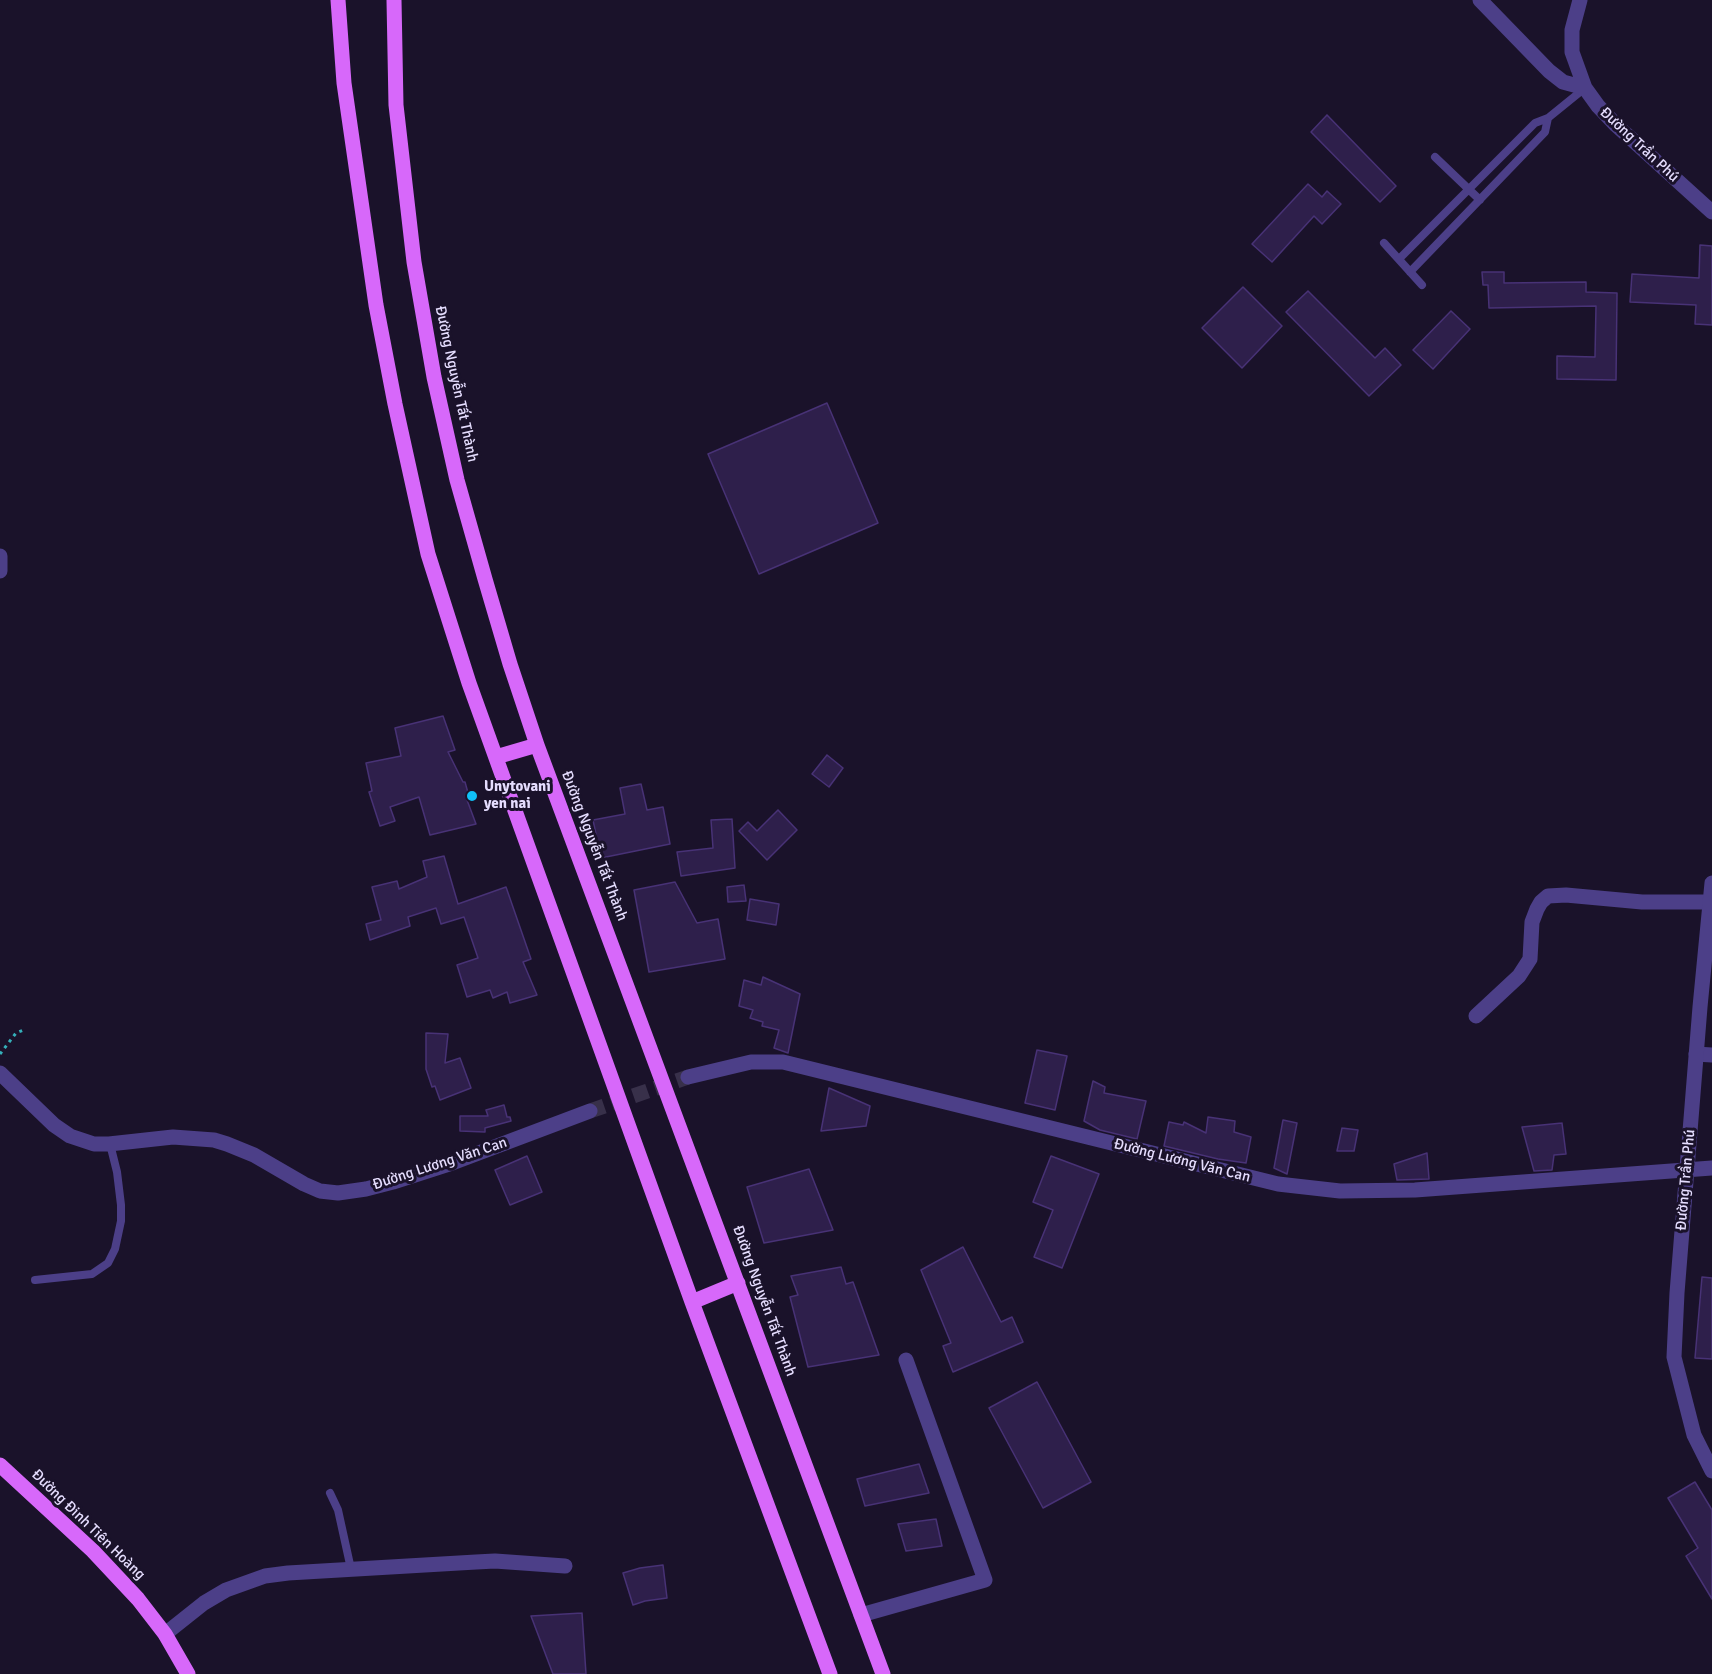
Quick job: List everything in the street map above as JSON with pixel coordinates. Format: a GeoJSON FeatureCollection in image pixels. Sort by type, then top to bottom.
{"type":"FeatureCollection","features":[{"type":"Feature","properties":{"kind":"main road"},"geometry":{"type":"LineString","coordinates":[[338,0],[346,94],[376,305],[428,554],[469,683],[692,1302],[830,1674]]}},
{"type":"Feature","properties":{"kind":"main road","name":"Đường Nguyễn Tất Thành"},"geometry":{"type":"LineString","coordinates":[[394,0],[397,116],[414,262],[434,377],[484,579],[537,745],[883,1674]]}},
{"type":"Feature","properties":{"kind":"main road"},"geometry":{"type":"LineString","coordinates":[[496,758],[537,745]]}},
{"type":"Feature","properties":{"kind":"main road"},"geometry":{"type":"LineString","coordinates":[[692,1302],[738,1283]]}},
{"type":"Feature","properties":{"kind":"main road","name":"Đường Đinh Tiên Hoàng"},"geometry":{"type":"LineString","coordinates":[[0,1465],[93,1551],[138,1599],[165,1634],[188,1674]]}},
{"type":"Feature","properties":{"kind":"street"},"geometry":{"type":"LineString","coordinates":[[1480,0],[1549,71],[1563,82],[1585,88]]}},
{"type":"Feature","properties":{"kind":"street","name":"Đường Trần Phú"},"geometry":{"type":"LineString","coordinates":[[1580,0],[1572,30],[1572,52],[1585,88],[1616,125],[1712,212]]}},
{"type":"Feature","properties":{"kind":"street"},"geometry":{"type":"LineString","coordinates":[[0,556],[0,571]]}},
{"type":"Feature","properties":{"kind":"street","name":"Đường Trần Phú"},"geometry":{"type":"LineString","coordinates":[[1712,883],[1696,1054],[1674,1358],[1694,1435],[1712,1471]]}},
{"type":"Feature","properties":{"kind":"street"},"geometry":{"type":"LineString","coordinates":[[1476,1016],[1519,976],[1530,959],[1532,922],[1541,902],[1548,896],[1642,902],[1710,902]]}},
{"type":"Feature","properties":{"kind":"street"},"geometry":{"type":"LineString","coordinates":[[1696,1054],[1712,1055]]}},
{"type":"Feature","properties":{"kind":"street","name":"Đường Lương Văn Can"},"geometry":{"type":"LineString","coordinates":[[688,1077],[751,1062],[783,1062],[1278,1184],[1340,1191],[1415,1190],[1712,1168]]}},
{"type":"Feature","properties":{"kind":"street","name":"Đường Lương Văn Can"},"geometry":{"type":"LineString","coordinates":[[0,1072],[54,1125],[70,1136],[94,1144],[173,1137],[214,1140],[254,1155],[320,1191],[338,1193],[384,1184],[442,1167],[590,1111]]}},
{"type":"Feature","properties":{"kind":"street"},"geometry":{"type":"LineString","coordinates":[[861,1615],[984,1580],[906,1360]]}},
{"type":"Feature","properties":{"kind":"street"},"geometry":{"type":"LineString","coordinates":[[165,1634],[204,1603],[226,1590],[265,1576],[495,1562],[565,1566]]}},
{"type":"Feature","properties":{"kind":"lane"},"geometry":{"type":"LineString","coordinates":[[1399,259],[1534,123],[1548,118],[1585,88]]}},
{"type":"Feature","properties":{"kind":"lane"},"geometry":{"type":"LineString","coordinates":[[1410,272],[1545,132],[1548,118]]}},
{"type":"Feature","properties":{"kind":"lane"},"geometry":{"type":"LineString","coordinates":[[1435,157],[1480,200]]}},
{"type":"Feature","properties":{"kind":"lane"},"geometry":{"type":"LineString","coordinates":[[1384,243],[1422,285]]}},
{"type":"Feature","properties":{"kind":"lane"},"geometry":{"type":"LineString","coordinates":[[35,1280],[92,1274],[108,1263],[117,1243],[121,1213],[117,1172],[110,1144]]}},
{"type":"Feature","properties":{"kind":"lane"},"geometry":{"type":"LineString","coordinates":[[330,1493],[338,1510],[351,1569]]}},
{"type":"Feature","properties":{"kind":"path"},"geometry":{"type":"LineString","coordinates":[[0,1054],[16,1033],[26,1029]]}},
{"type":"Feature","properties":{"kind":"building"},"geometry":{"type":"Polygon","coordinates":[[[1327,115],[1396,186],[1380,202],[1311,132],[1327,115]]]}},
{"type":"Feature","properties":{"kind":"building"},"geometry":{"type":"Polygon","coordinates":[[[1308,184],[1322,197],[1327,191],[1341,204],[1322,224],[1314,216],[1272,262],[1252,244],[1308,184]]]}},
{"type":"Feature","properties":{"kind":"building"},"geometry":{"type":"Polygon","coordinates":[[[1700,245],[1712,246],[1712,325],[1695,324],[1696,305],[1630,302],[1632,274],[1699,278],[1700,245]]]}},
{"type":"Feature","properties":{"kind":"building"},"geometry":{"type":"Polygon","coordinates":[[[1482,272],[1504,272],[1504,283],[1586,282],[1586,292],[1617,293],[1616,380],[1557,379],[1557,356],[1595,357],[1596,306],[1489,308],[1488,285],[1483,285],[1482,272]]]}},
{"type":"Feature","properties":{"kind":"building"},"geometry":{"type":"Polygon","coordinates":[[[1243,287],[1282,326],[1242,368],[1202,328],[1243,287]]]}},
{"type":"Feature","properties":{"kind":"building"},"geometry":{"type":"Polygon","coordinates":[[[1308,291],[1375,358],[1385,348],[1401,365],[1369,396],[1286,312],[1308,291]]]}},
{"type":"Feature","properties":{"kind":"building"},"geometry":{"type":"Polygon","coordinates":[[[1451,311],[1470,329],[1433,369],[1413,350],[1451,311]]]}},
{"type":"Feature","properties":{"kind":"building"},"geometry":{"type":"Polygon","coordinates":[[[827,403],[878,523],[759,574],[708,454],[827,403]]]}},
{"type":"Feature","properties":{"kind":"building"},"geometry":{"type":"Polygon","coordinates":[[[443,716],[455,750],[448,752],[465,782],[470,800],[467,800],[476,824],[430,835],[419,797],[390,807],[395,821],[380,826],[369,792],[372,791],[366,763],[401,756],[395,728],[443,716]]]}},
{"type":"Feature","properties":{"kind":"building"},"geometry":{"type":"Polygon","coordinates":[[[827,755],[843,768],[829,787],[812,774],[827,755]]]}},
{"type":"Feature","properties":{"kind":"building"},"geometry":{"type":"Polygon","coordinates":[[[641,784],[647,810],[663,807],[670,844],[601,858],[593,820],[625,814],[620,788],[641,784]]]}},
{"type":"Feature","properties":{"kind":"building"},"geometry":{"type":"Polygon","coordinates":[[[778,810],[797,830],[767,860],[739,831],[748,822],[757,831],[778,810]]]}},
{"type":"Feature","properties":{"kind":"building"},"geometry":{"type":"Polygon","coordinates":[[[732,819],[735,868],[681,876],[677,852],[713,848],[711,820],[732,819]]]}},
{"type":"Feature","properties":{"kind":"building"},"geometry":{"type":"Polygon","coordinates":[[[444,856],[458,904],[506,887],[531,959],[523,962],[537,995],[510,1003],[507,992],[493,998],[490,990],[467,997],[457,965],[478,958],[464,917],[441,924],[436,908],[408,917],[410,926],[370,940],[366,924],[381,920],[372,887],[397,881],[399,889],[427,877],[423,861],[444,856]]]}},
{"type":"Feature","properties":{"kind":"building"},"geometry":{"type":"Polygon","coordinates":[[[675,882],[697,923],[718,919],[725,959],[649,972],[634,890],[675,882]]]}},
{"type":"Feature","properties":{"kind":"building"},"geometry":{"type":"Polygon","coordinates":[[[744,885],[746,901],[728,902],[727,887],[744,885]]]}},
{"type":"Feature","properties":{"kind":"building"},"geometry":{"type":"Polygon","coordinates":[[[750,899],[779,904],[776,925],[747,920],[750,899]]]}},
{"type":"Feature","properties":{"kind":"building"},"geometry":{"type":"Polygon","coordinates":[[[763,977],[800,994],[788,1053],[774,1048],[779,1030],[762,1026],[763,1022],[750,1018],[753,1010],[739,1006],[744,980],[761,985],[763,977]]]}},
{"type":"Feature","properties":{"kind":"building"},"geometry":{"type":"Polygon","coordinates":[[[426,1033],[448,1034],[445,1063],[460,1058],[471,1088],[440,1100],[435,1086],[432,1087],[426,1069],[426,1033]]]}},
{"type":"Feature","properties":{"kind":"building"},"geometry":{"type":"Polygon","coordinates":[[[1037,1050],[1067,1056],[1055,1110],[1025,1103],[1037,1050]]]}},
{"type":"Feature","properties":{"kind":"building"},"geometry":{"type":"Polygon","coordinates":[[[1093,1081],[1105,1087],[1104,1093],[1146,1101],[1137,1139],[1100,1130],[1084,1121],[1093,1081]]]}},
{"type":"Feature","properties":{"kind":"building"},"geometry":{"type":"Polygon","coordinates":[[[829,1088],[870,1106],[866,1126],[821,1131],[829,1088]]]}},
{"type":"Feature","properties":{"kind":"building"},"geometry":{"type":"Polygon","coordinates":[[[504,1105],[507,1117],[510,1117],[511,1121],[485,1128],[485,1132],[460,1131],[460,1116],[488,1116],[486,1110],[504,1105]]]}},
{"type":"Feature","properties":{"kind":"building"},"geometry":{"type":"Polygon","coordinates":[[[1208,1117],[1235,1121],[1234,1132],[1251,1137],[1246,1163],[1164,1146],[1169,1122],[1183,1125],[1184,1122],[1206,1133],[1208,1117]]]}},
{"type":"Feature","properties":{"kind":"building"},"geometry":{"type":"Polygon","coordinates":[[[1283,1120],[1297,1123],[1287,1174],[1274,1168],[1283,1120]]]}},
{"type":"Feature","properties":{"kind":"building"},"geometry":{"type":"Polygon","coordinates":[[[1562,1123],[1566,1154],[1554,1155],[1552,1170],[1534,1171],[1522,1127],[1562,1123]]]}},
{"type":"Feature","properties":{"kind":"building"},"geometry":{"type":"Polygon","coordinates":[[[1342,1128],[1358,1130],[1354,1151],[1337,1151],[1342,1128]]]}},
{"type":"Feature","properties":{"kind":"building"},"geometry":{"type":"Polygon","coordinates":[[[1427,1153],[1429,1179],[1397,1180],[1394,1164],[1427,1153]]]}},
{"type":"Feature","properties":{"kind":"building"},"geometry":{"type":"Polygon","coordinates":[[[527,1156],[542,1192],[510,1205],[495,1170],[527,1156]]]}},
{"type":"Feature","properties":{"kind":"building"},"geometry":{"type":"Polygon","coordinates":[[[1051,1156],[1099,1174],[1062,1268],[1034,1257],[1053,1210],[1033,1202],[1051,1156]]]}},
{"type":"Feature","properties":{"kind":"building"},"geometry":{"type":"Polygon","coordinates":[[[809,1169],[833,1230],[764,1243],[747,1187],[809,1169]]]}},
{"type":"Feature","properties":{"kind":"building"},"geometry":{"type":"Polygon","coordinates":[[[963,1247],[1001,1322],[1012,1317],[1023,1342],[953,1372],[943,1346],[951,1343],[921,1270],[963,1247]]]}},
{"type":"Feature","properties":{"kind":"building"},"geometry":{"type":"Polygon","coordinates":[[[841,1267],[846,1284],[853,1282],[879,1355],[808,1367],[790,1297],[798,1295],[791,1276],[841,1267]]]}},
{"type":"Feature","properties":{"kind":"building"},"geometry":{"type":"Polygon","coordinates":[[[1702,1277],[1712,1278],[1712,1359],[1695,1358],[1702,1277]]]}},
{"type":"Feature","properties":{"kind":"building"},"geometry":{"type":"Polygon","coordinates":[[[1037,1382],[1091,1482],[1043,1508],[989,1408],[1037,1382]]]}},
{"type":"Feature","properties":{"kind":"building"},"geometry":{"type":"Polygon","coordinates":[[[919,1464],[929,1493],[865,1506],[857,1479],[919,1464]]]}},
{"type":"Feature","properties":{"kind":"building"},"geometry":{"type":"Polygon","coordinates":[[[1695,1482],[1712,1510],[1712,1599],[1686,1556],[1698,1548],[1668,1498],[1695,1482]]]}},
{"type":"Feature","properties":{"kind":"building"},"geometry":{"type":"Polygon","coordinates":[[[936,1519],[942,1546],[906,1551],[898,1524],[936,1519]]]}},
{"type":"Feature","properties":{"kind":"building"},"geometry":{"type":"Polygon","coordinates":[[[663,1565],[667,1598],[633,1605],[623,1573],[663,1565]]]}},
{"type":"Feature","properties":{"kind":"building"},"geometry":{"type":"Polygon","coordinates":[[[582,1613],[586,1674],[553,1674],[531,1616],[582,1613]]]}},
{"type":"Feature","properties":{"kind":"tunnel"},"geometry":{"type":"LineString","coordinates":[[590,1111],[688,1077]]}},
{"type":"Feature","properties":{"kind":"place","name":"Unytovani yen nai"},"geometry":{"type":"Point","coordinates":[472,796]}}]}
